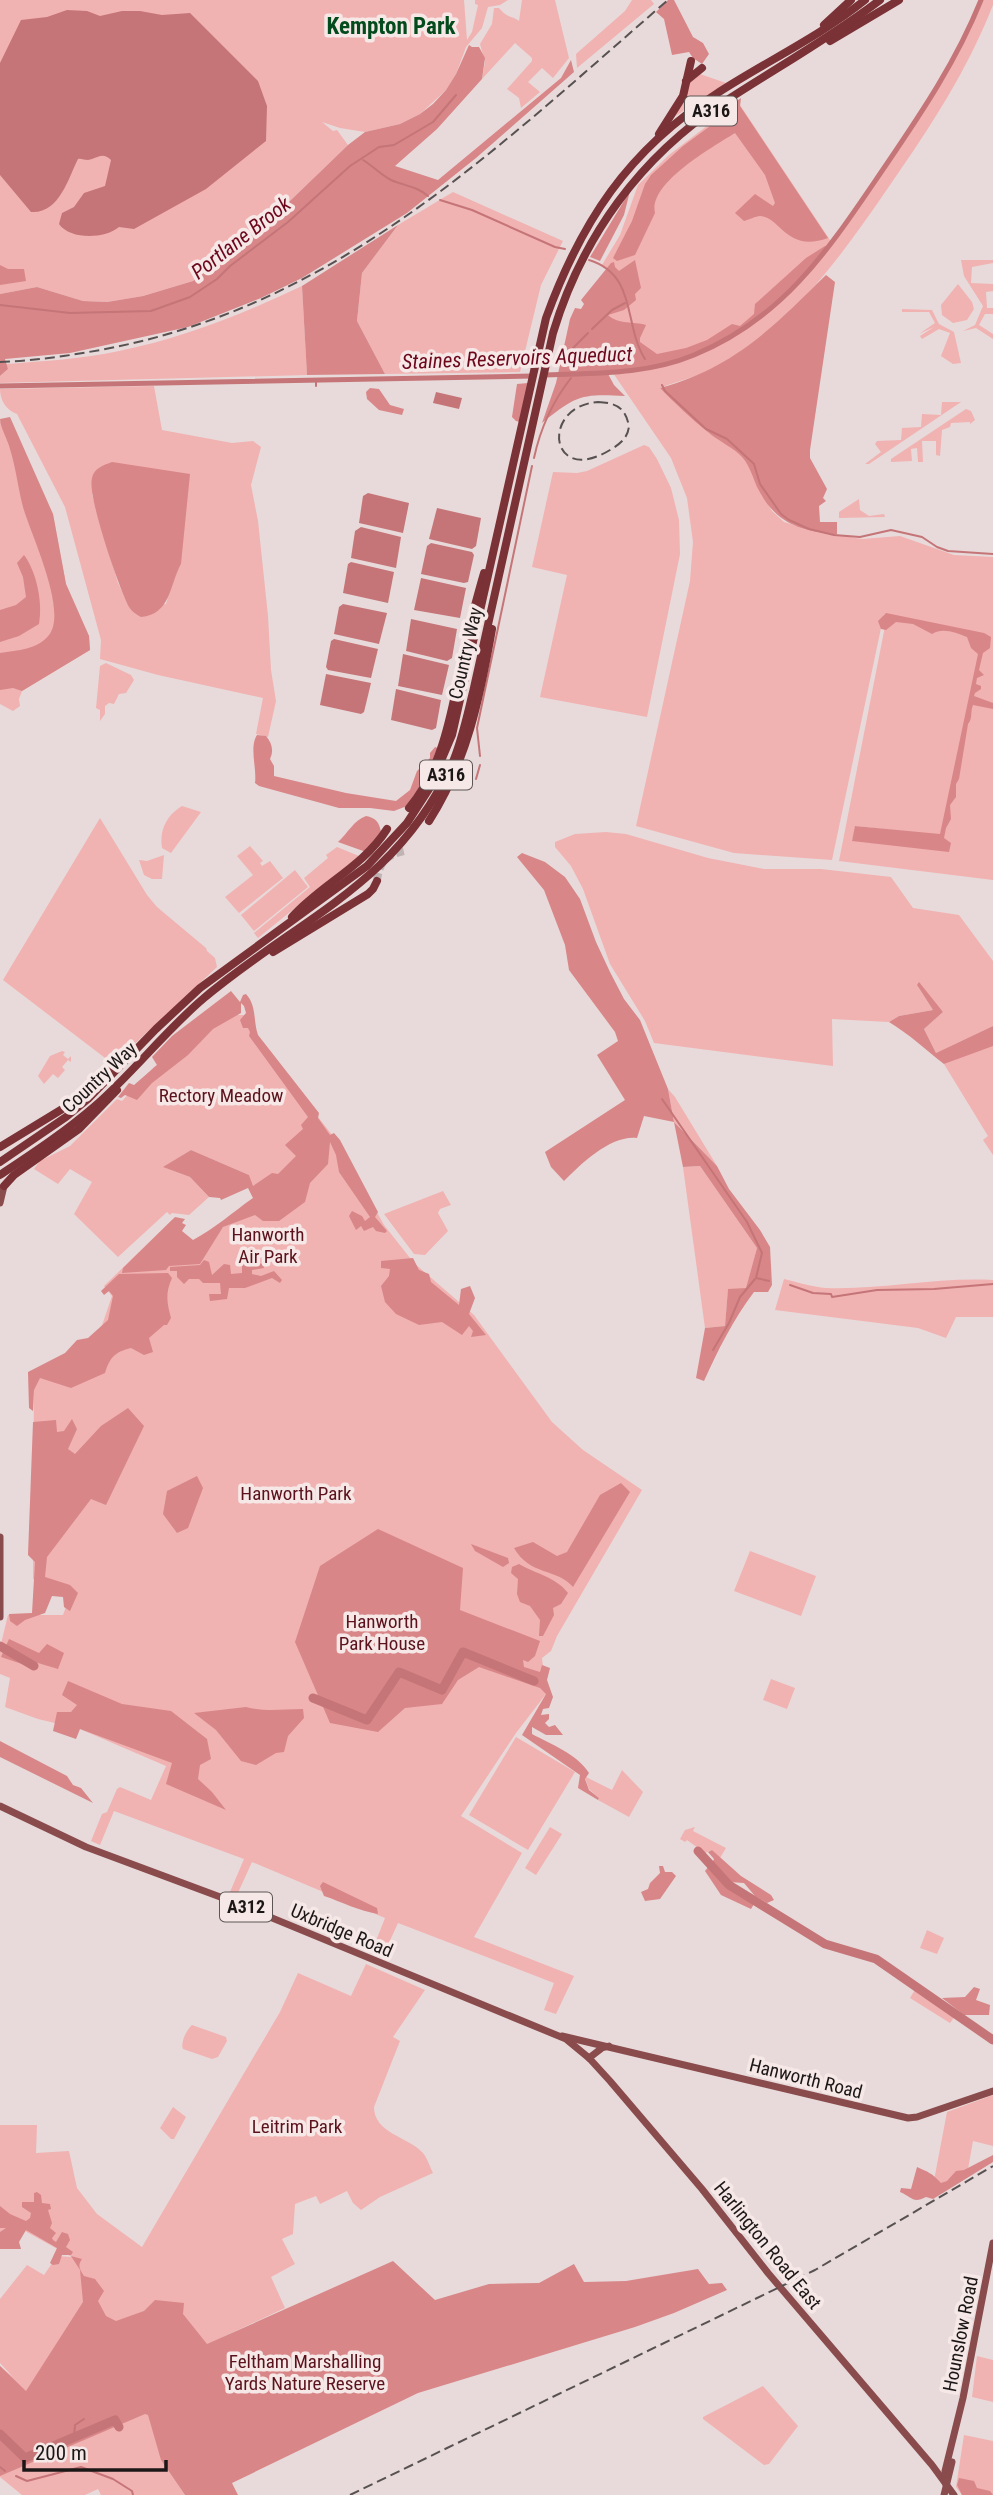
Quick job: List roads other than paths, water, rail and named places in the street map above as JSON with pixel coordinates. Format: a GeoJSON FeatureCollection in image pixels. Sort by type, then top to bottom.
{"type":"FeatureCollection","features":[{"type":"Feature","properties":{"kind":"highway","name":"A316"},"geometry":{"type":"LineString","coordinates":[[815,34],[850,0]]}},
{"type":"Feature","properties":{"kind":"highway","name":"A316"},"geometry":{"type":"LineString","coordinates":[[504,507],[546,318],[581,236],[617,183],[654,142],[685,115],[815,34],[864,0]]}},
{"type":"Feature","properties":{"kind":"highway","name":"A316"},"geometry":{"type":"LineString","coordinates":[[795,58],[880,0]]}},
{"type":"Feature","properties":{"kind":"highway","name":"A316"},"geometry":{"type":"LineString","coordinates":[[795,58],[852,30],[900,0]]}},
{"type":"Feature","properties":{"kind":"highway","name":"Country Way"},"geometry":{"type":"LineString","coordinates":[[0,1175],[58,1137],[97,1105],[196,1005],[336,902],[391,856],[426,812],[452,762],[465,724],[547,358],[561,308],[581,261],[598,229],[623,192],[659,155],[722,103],[795,58]]}},
{"type":"Feature","properties":{"kind":"highway"},"geometry":{"type":"LineString","coordinates":[[654,142],[679,104],[691,61]]}},
{"type":"Feature","properties":{"kind":"highway"},"geometry":{"type":"LineString","coordinates":[[687,80],[702,68]]}},
{"type":"Feature","properties":{"kind":"highway","name":"Country Way"},"geometry":{"type":"LineString","coordinates":[[0,1162],[88,1099],[200,988],[367,866],[407,823],[429,789],[453,735],[504,507]]}},
{"type":"Feature","properties":{"kind":"highway"},"geometry":{"type":"LineString","coordinates":[[408,808],[417,799],[441,745],[477,599],[504,507]]}},
{"type":"Feature","properties":{"kind":"highway"},"geometry":{"type":"LineString","coordinates":[[429,821],[446,795],[465,750],[488,656],[498,585]]}},
{"type":"Feature","properties":{"kind":"highway"},"geometry":{"type":"LineString","coordinates":[[287,925],[302,906],[365,857],[387,829]]}},
{"type":"Feature","properties":{"kind":"highway"},"geometry":{"type":"LineString","coordinates":[[246,967],[368,894],[377,881]]}},
{"type":"Feature","properties":{"kind":"highway"},"geometry":{"type":"LineString","coordinates":[[0,1147],[64,1108],[156,1029]]}},
{"type":"Feature","properties":{"kind":"highway"},"geometry":{"type":"LineString","coordinates":[[4,1186],[14,1175],[79,1129],[110,1100],[150,1050]]}},
{"type":"Feature","properties":{"kind":"main road"},"geometry":{"type":"LineString","coordinates":[[0,1203],[4,1186]]}},
{"type":"Feature","properties":{"kind":"main road"},"geometry":{"type":"LineString","coordinates":[[0,1537],[0,1617]]}},
{"type":"Feature","properties":{"kind":"main road","name":"Uxbridge Road"},"geometry":{"type":"LineString","coordinates":[[0,1805],[91,1850],[231,1901],[559,2035]]}},
{"type":"Feature","properties":{"kind":"main road","name":"Hanworth Road"},"geometry":{"type":"LineString","coordinates":[[559,2035],[908,2118],[993,2091]]}},
{"type":"Feature","properties":{"kind":"main road","name":"Harlington Road East"},"geometry":{"type":"LineString","coordinates":[[559,2035],[589,2058],[702,2189],[768,2273],[932,2465],[946,2485]]}},
{"type":"Feature","properties":{"kind":"main road"},"geometry":{"type":"LineString","coordinates":[[589,2058],[602,2048],[610,2046]]}},
{"type":"Feature","properties":{"kind":"main road","name":"Hounslow Road"},"geometry":{"type":"LineString","coordinates":[[944,2495],[993,2243]]}},
{"type":"Feature","properties":{"kind":"main road","name":"Hounslow Road"},"geometry":{"type":"LineString","coordinates":[[946,2485],[945,2471],[957,2430]]}},
{"type":"Feature","properties":{"kind":"main road"},"geometry":{"type":"LineString","coordinates":[[932,2465],[942,2467],[949,2462]]}},
{"type":"Feature","properties":{"kind":"main road","name":"A312"},"geometry":{"type":"LineString","coordinates":[[946,2485],[954,2495]]}},
{"type":"Feature","properties":{"kind":"waterway","name":"Staines Reservoirs Aqueduct"},"geometry":{"type":"LineString","coordinates":[[543,375],[620,372],[676,362],[727,339],[781,299],[826,250],[926,105],[950,65],[981,0]]}},
{"type":"Feature","properties":{"kind":"waterway","name":"Portlane Brook"},"geometry":{"type":"LineString","coordinates":[[0,305],[70,313],[151,311],[190,297],[217,279],[288,222],[350,166],[379,147],[394,145],[433,122],[456,95]]}},
{"type":"Feature","properties":{"kind":"waterway"},"geometry":{"type":"LineString","coordinates":[[363,160],[391,180],[415,188],[428,196]]}},
{"type":"Feature","properties":{"kind":"waterway"},"geometry":{"type":"LineString","coordinates":[[440,200],[472,210],[565,249]]}},
{"type":"Feature","properties":{"kind":"waterway","name":"Portlane Brook"},"geometry":{"type":"LineString","coordinates":[[589,260],[605,267],[622,289],[638,346],[645,359]]}},
{"type":"Feature","properties":{"kind":"waterway","name":"Portlane Brook"},"geometry":{"type":"LineString","coordinates":[[592,329],[612,310],[625,303]]}},
{"type":"Feature","properties":{"kind":"waterway","name":"Portlane Brook"},"geometry":{"type":"LineString","coordinates":[[574,370],[573,348],[588,333]]}},
{"type":"Feature","properties":{"kind":"waterway","name":"Staines Reservoirs Aqueduct"},"geometry":{"type":"LineString","coordinates":[[0,386],[533,376]]}},
{"type":"Feature","properties":{"kind":"waterway","name":"Portlane Brook"},"geometry":{"type":"LineString","coordinates":[[534,458],[548,416],[571,378]]}},
{"type":"Feature","properties":{"kind":"waterway","name":"Staines Reservoirs Aqueduct"},"geometry":{"type":"LineString","coordinates":[[316,380],[316,386]]}},
{"type":"Feature","properties":{"kind":"waterway"},"geometry":{"type":"LineString","coordinates":[[662,385],[665,391],[706,429],[727,439],[754,464],[760,484],[781,514],[789,520],[809,529],[834,535],[860,537],[891,530],[922,537],[948,551],[993,554]]}},
{"type":"Feature","properties":{"kind":"waterway","name":"Portlane Brook"},"geometry":{"type":"LineString","coordinates":[[480,756],[477,728],[532,466]]}},
{"type":"Feature","properties":{"kind":"waterway","name":"Portlane Brook"},"geometry":{"type":"LineString","coordinates":[[476,779],[480,765]]}},
{"type":"Feature","properties":{"kind":"waterway"},"geometry":{"type":"LineString","coordinates":[[662,1099],[747,1222],[762,1253],[756,1278],[769,1281]]}},
{"type":"Feature","properties":{"kind":"waterway"},"geometry":{"type":"LineString","coordinates":[[713,1350],[740,1297],[755,1279]]}},
{"type":"Feature","properties":{"kind":"waterway"},"geometry":{"type":"LineString","coordinates":[[790,1285],[813,1293],[831,1294],[832,1297],[877,1290],[993,1284]]}},
{"type":"Feature","properties":{"kind":"waterway"},"geometry":{"type":"LineString","coordinates":[[0,1646],[34,1666]]}},
{"type":"Feature","properties":{"kind":"waterway"},"geometry":{"type":"LineString","coordinates":[[313,1698],[367,1720],[399,1672],[442,1690],[463,1652],[534,1681]]}},
{"type":"Feature","properties":{"kind":"waterway"},"geometry":{"type":"LineString","coordinates":[[698,1851],[729,1885],[825,1944],[876,1959],[993,2040]]}},
{"type":"Feature","properties":{"kind":"waterway"},"geometry":{"type":"LineString","coordinates":[[74,2437],[75,2425],[84,2419]]}},
{"type":"Feature","properties":{"kind":"waterway"},"geometry":{"type":"LineString","coordinates":[[0,2434],[25,2458],[115,2420],[119,2427]]}},
{"type":"Feature","properties":{"kind":"waterway"},"geometry":{"type":"LineString","coordinates":[[0,2467],[5,2471]]}},
{"type":"Feature","properties":{"kind":"waterway"},"geometry":{"type":"LineString","coordinates":[[16,2476],[27,2481],[81,2467],[113,2479],[132,2491],[133,2495]]}},
{"type":"Feature","properties":{"kind":"tunnel"},"geometry":{"type":"LineString","coordinates":[[377,881],[385,860],[404,851]]}},
{"type":"Feature","properties":{"kind":"railway"},"geometry":{"type":"LineString","coordinates":[[0,362],[100,350],[185,329],[264,298],[337,260],[407,216],[474,166],[668,0]]}},
{"type":"Feature","properties":{"kind":"railway"},"geometry":{"type":"LineString","coordinates":[[598,402],[615,405],[622,410],[629,426],[627,434],[610,450],[590,459],[574,459],[564,452],[559,441],[560,429],[567,416],[579,407],[598,402]]}},
{"type":"Feature","properties":{"kind":"railway"},"geometry":{"type":"LineString","coordinates":[[350,2495],[815,2270],[993,2166]]}},
{"type":"Feature","properties":{"kind":"district","name":"Kempton Park"},"geometry":{"type":"Point","coordinates":[391,26]}},
{"type":"Feature","properties":{"kind":"park label","name":"Rectory Meadow"},"geometry":{"type":"Point","coordinates":[221,1095]}},
{"type":"Feature","properties":{"kind":"park label","name":"Hanworth Air Park"},"geometry":{"type":"Point","coordinates":[268,1245]}},
{"type":"Feature","properties":{"kind":"park label","name":"Hanworth Park"},"geometry":{"type":"Point","coordinates":[296,1493]}},
{"type":"Feature","properties":{"kind":"park label","name":"Hanworth Park House"},"geometry":{"type":"Point","coordinates":[382,1632]}},
{"type":"Feature","properties":{"kind":"park label","name":"Leitrim Park"},"geometry":{"type":"Point","coordinates":[297,2126]}},
{"type":"Feature","properties":{"kind":"park label","name":"Feltham Marshalling Yards Nature Reserve"},"geometry":{"type":"Point","coordinates":[305,2372]}}]}
